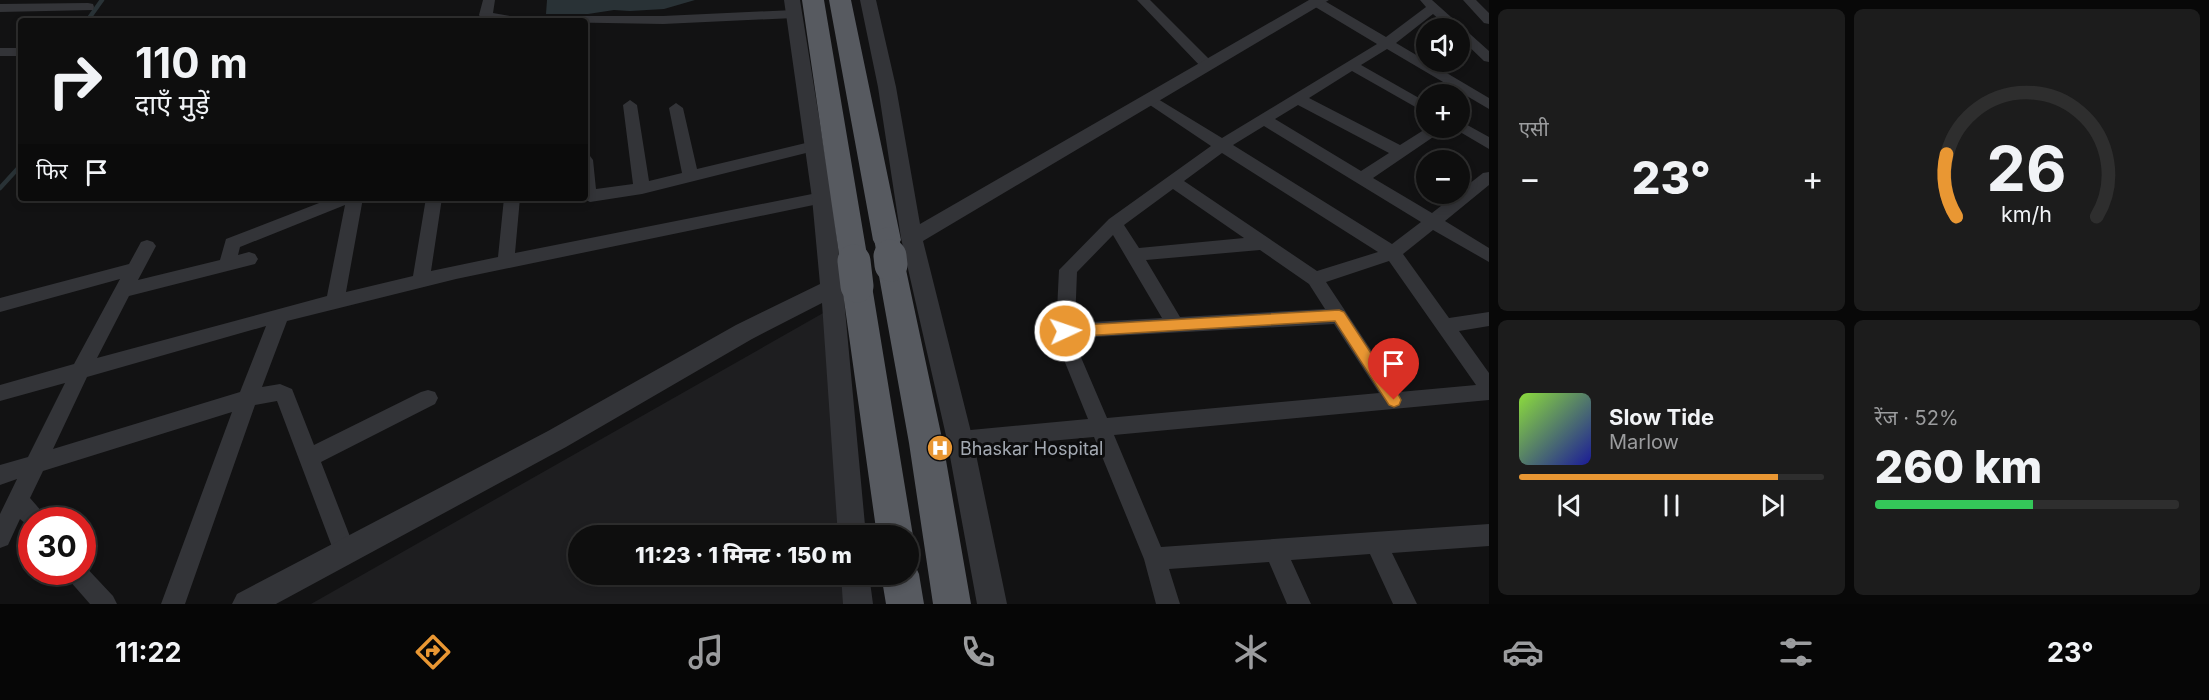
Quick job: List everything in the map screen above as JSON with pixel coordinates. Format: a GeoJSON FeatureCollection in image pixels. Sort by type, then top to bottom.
{"type":"FeatureCollection","features":[{"type":"Feature","properties":{"kind":"highway"},"geometry":{"type":"LineString","coordinates":[[840,0],[897,248],[952,604]]}},
{"type":"Feature","properties":{"kind":"highway"},"geometry":{"type":"LineString","coordinates":[[799,5],[892,525]]}},
{"type":"Feature","properties":{"kind":"highway"},"geometry":{"type":"LineString","coordinates":[[902,585],[905,604]]}},
{"type":"Feature","properties":{"kind":"street"},"geometry":{"type":"LineString","coordinates":[[489,0],[486,15],[500,18]]}},
{"type":"Feature","properties":{"kind":"street"},"geometry":{"type":"LineString","coordinates":[[868,0],[887,87],[897,248],[960,440],[992,604]]}},
{"type":"Feature","properties":{"kind":"street"},"geometry":{"type":"LineString","coordinates":[[1146,3],[1164,0]]}},
{"type":"Feature","properties":{"kind":"street"},"geometry":{"type":"LineString","coordinates":[[1412,0],[1432,3],[1446,18]]}},
{"type":"Feature","properties":{"kind":"street"},"geometry":{"type":"LineString","coordinates":[[1469,0],[1489,20]]}},
{"type":"Feature","properties":{"kind":"street"},"geometry":{"type":"LineString","coordinates":[[897,248],[1148,99],[1319,1],[1386,44],[1489,104]]}},
{"type":"Feature","properties":{"kind":"street"},"geometry":{"type":"LineString","coordinates":[[1146,3],[1207,65]]}},
{"type":"Feature","properties":{"kind":"street"},"geometry":{"type":"LineString","coordinates":[[1168,604],[1155,559],[1071,355],[1065,331],[1068,270],[1115,224],[1173,181],[1221,146],[1386,44],[1432,3]]}},
{"type":"Feature","properties":{"kind":"street"},"geometry":{"type":"LineString","coordinates":[[588,20],[663,20],[799,5],[822,198],[848,278],[852,525]]}},
{"type":"Feature","properties":{"kind":"street"},"geometry":{"type":"LineString","coordinates":[[0,24],[15,7]]}},
{"type":"Feature","properties":{"kind":"street"},"geometry":{"type":"LineString","coordinates":[[0,8],[88,7]]}},
{"type":"Feature","properties":{"kind":"street"},"geometry":{"type":"LineString","coordinates":[[1470,41],[1489,58]]}},
{"type":"Feature","properties":{"kind":"street"},"geometry":{"type":"LineString","coordinates":[[0,52],[18,52]]}},
{"type":"Feature","properties":{"kind":"street"},"geometry":{"type":"LineString","coordinates":[[1351,65],[1416,102]]}},
{"type":"Feature","properties":{"kind":"street"},"geometry":{"type":"LineString","coordinates":[[1297,98],[1400,152]]}},
{"type":"Feature","properties":{"kind":"street"},"geometry":{"type":"LineString","coordinates":[[960,440],[1489,390],[1393,253],[1148,99]]}},
{"type":"Feature","properties":{"kind":"street"},"geometry":{"type":"LineString","coordinates":[[630,105],[642,188]]}},
{"type":"Feature","properties":{"kind":"street"},"geometry":{"type":"LineString","coordinates":[[676,108],[691,176]]}},
{"type":"Feature","properties":{"kind":"street"},"geometry":{"type":"LineString","coordinates":[[1264,119],[1489,256]]}},
{"type":"Feature","properties":{"kind":"street"},"geometry":{"type":"LineString","coordinates":[[1470,132],[1489,144]]}},
{"type":"Feature","properties":{"kind":"street"},"geometry":{"type":"LineString","coordinates":[[1361,178],[1422,138]]}},
{"type":"Feature","properties":{"kind":"street"},"geometry":{"type":"LineString","coordinates":[[588,194],[591,196],[642,188],[814,146]]}},
{"type":"Feature","properties":{"kind":"street"},"geometry":{"type":"LineString","coordinates":[[1315,279],[1393,253],[1489,177]]}},
{"type":"Feature","properties":{"kind":"street"},"geometry":{"type":"LineString","coordinates":[[1173,181],[1315,279],[1394,400]]}},
{"type":"Feature","properties":{"kind":"street"},"geometry":{"type":"LineString","coordinates":[[0,393],[280,315],[421,280],[822,198]]}},
{"type":"Feature","properties":{"kind":"street"},"geometry":{"type":"LineString","coordinates":[[228,264],[232,243],[340,201]]}},
{"type":"Feature","properties":{"kind":"street"},"geometry":{"type":"LineString","coordinates":[[335,302],[354,201]]}},
{"type":"Feature","properties":{"kind":"street"},"geometry":{"type":"LineString","coordinates":[[421,280],[434,201]]}},
{"type":"Feature","properties":{"kind":"street"},"geometry":{"type":"LineString","coordinates":[[506,261],[512,201]]}},
{"type":"Feature","properties":{"kind":"street"},"geometry":{"type":"LineString","coordinates":[[1115,224],[1175,325]]}},
{"type":"Feature","properties":{"kind":"street"},"geometry":{"type":"LineString","coordinates":[[1134,255],[1263,243]]}},
{"type":"Feature","properties":{"kind":"street"},"geometry":{"type":"LineString","coordinates":[[0,537],[80,372],[147,246]]}},
{"type":"Feature","properties":{"kind":"street"},"geometry":{"type":"LineString","coordinates":[[122,291],[249,259]]}},
{"type":"Feature","properties":{"kind":"street"},"geometry":{"type":"LineString","coordinates":[[0,305],[134,269]]}},
{"type":"Feature","properties":{"kind":"street"},"geometry":{"type":"LineString","coordinates":[[247,604],[557,439],[744,332],[848,278]]}},
{"type":"Feature","properties":{"kind":"street"},"geometry":{"type":"LineString","coordinates":[[173,604],[227,451],[280,315]]}},
{"type":"Feature","properties":{"kind":"street"},"geometry":{"type":"LineString","coordinates":[[1065,331],[1339,316]]}},
{"type":"Feature","properties":{"kind":"street"},"geometry":{"type":"LineString","coordinates":[[1445,326],[1489,319]]}},
{"type":"Feature","properties":{"kind":"street"},"geometry":{"type":"LineString","coordinates":[[0,476],[249,398],[272,392],[283,393],[345,552]]}},
{"type":"Feature","properties":{"kind":"street"},"geometry":{"type":"LineString","coordinates":[[309,458],[428,398]]}},
{"type":"Feature","properties":{"kind":"street"},"geometry":{"type":"LineString","coordinates":[[18,500],[24,507]]}},
{"type":"Feature","properties":{"kind":"street"},"geometry":{"type":"LineString","coordinates":[[1155,559],[1489,535]]}},
{"type":"Feature","properties":{"kind":"street"},"geometry":{"type":"LineString","coordinates":[[1376,543],[1405,604]]}},
{"type":"Feature","properties":{"kind":"street"},"geometry":{"type":"LineString","coordinates":[[1275,550],[1299,604]]}},
{"type":"Feature","properties":{"kind":"street"},"geometry":{"type":"LineString","coordinates":[[88,585],[105,604]]}},
{"type":"Feature","properties":{"kind":"street"},"geometry":{"type":"LineString","coordinates":[[856,585],[858,604]]}},
{"type":"Feature","properties":{"kind":"shaded area"},"geometry":{"type":"Polygon","coordinates":[[[547,0],[695,0],[664,9],[546,14],[547,0]]]}},
{"type":"Feature","properties":{"kind":"shaded area"},"geometry":{"type":"Polygon","coordinates":[[[825,312],[845,525],[568,525],[568,585],[851,585],[853,604],[311,604],[825,312]]]}},
{"type":"Feature","properties":{"kind":"waterway"},"geometry":{"type":"LineString","coordinates":[[89,18],[102,0]]}},
{"type":"Feature","properties":{"kind":"waterway"},"geometry":{"type":"LineString","coordinates":[[0,188],[18,168]]}},
{"type":"Feature","properties":{"kind":"place","name":"Bhaskar Hospital"},"geometry":{"type":"Point","coordinates":[940,448]}},
{"type":"Feature","properties":{"kind":"route"},"geometry":{"type":"LineString","coordinates":[[1065,331],[1339,316],[1394,400]]}}]}
